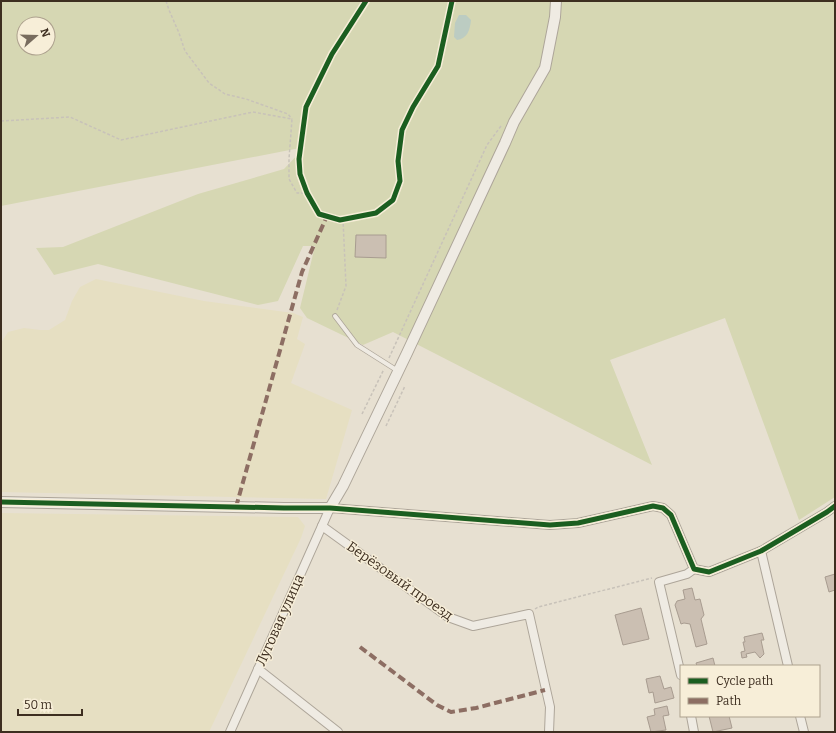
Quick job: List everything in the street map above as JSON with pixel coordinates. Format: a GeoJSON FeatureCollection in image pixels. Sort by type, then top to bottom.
{"type":"FeatureCollection","features":[{"type":"Feature","properties":{"kind":"street"},"geometry":{"type":"LineString","coordinates":[[330,508],[344,486],[514,122],[545,68],[555,17],[556,1]]}},
{"type":"Feature","properties":{"kind":"street"},"geometry":{"type":"LineString","coordinates":[[1,502],[330,508],[550,525],[578,523],[653,506],[663,508],[671,515],[694,569]]}},
{"type":"Feature","properties":{"kind":"street"},"geometry":{"type":"LineString","coordinates":[[680,671],[659,582],[687,574],[694,569],[709,572],[761,551],[835,506]]}},
{"type":"Feature","properties":{"kind":"street","name":"Луговая улица"},"geometry":{"type":"LineString","coordinates":[[230,732],[330,508]]}},
{"type":"Feature","properties":{"kind":"street"},"geometry":{"type":"LineString","coordinates":[[827,512],[835,515]]}},
{"type":"Feature","properties":{"kind":"street","name":"Берёзовый проезд"},"geometry":{"type":"LineString","coordinates":[[322,526],[448,617],[473,626],[529,614]]}},
{"type":"Feature","properties":{"kind":"street"},"geometry":{"type":"LineString","coordinates":[[761,551],[788,665]]}},
{"type":"Feature","properties":{"kind":"street"},"geometry":{"type":"LineString","coordinates":[[529,614],[550,707],[549,732]]}},
{"type":"Feature","properties":{"kind":"street"},"geometry":{"type":"LineString","coordinates":[[258,669],[338,732]]}},
{"type":"Feature","properties":{"kind":"street"},"geometry":{"type":"LineString","coordinates":[[691,717],[694,732]]}},
{"type":"Feature","properties":{"kind":"street"},"geometry":{"type":"LineString","coordinates":[[800,717],[804,732]]}},
{"type":"Feature","properties":{"kind":"lane"},"geometry":{"type":"LineString","coordinates":[[335,316],[357,346],[398,372]]}},
{"type":"Feature","properties":{"kind":"path"},"geometry":{"type":"LineString","coordinates":[[166,1],[185,52],[209,83],[225,94],[246,98],[288,114],[292,119],[289,179],[297,193],[307,193]]}},
{"type":"Feature","properties":{"kind":"path"},"geometry":{"type":"LineString","coordinates":[[1,120],[70,117],[121,140],[253,112],[292,119]]}},
{"type":"Feature","properties":{"kind":"path"},"geometry":{"type":"LineString","coordinates":[[362,414],[487,146],[503,124]]}},
{"type":"Feature","properties":{"kind":"path"},"geometry":{"type":"LineString","coordinates":[[304,186],[310,198]]}},
{"type":"Feature","properties":{"kind":"path"},"geometry":{"type":"LineString","coordinates":[[335,316],[346,286],[341,220],[350,218]]}},
{"type":"Feature","properties":{"kind":"path"},"geometry":{"type":"LineString","coordinates":[[386,426],[405,386]]}},
{"type":"Feature","properties":{"kind":"path"},"geometry":{"type":"LineString","coordinates":[[529,614],[538,607],[652,578],[659,582]]}},
{"type":"Feature","properties":{"kind":"shaded area"},"geometry":{"type":"Polygon","coordinates":[[[459,15],[466,15],[471,20],[466,36],[457,40],[454,37],[455,23],[459,15]]]}},
{"type":"Feature","properties":{"kind":"shaded area"},"geometry":{"type":"Polygon","coordinates":[[[96,279],[204,301],[293,313],[303,317],[297,339],[305,344],[291,383],[352,410],[326,499],[1,492],[1,343],[8,332],[24,328],[49,330],[65,320],[72,301],[80,287],[96,279]]]}},
{"type":"Feature","properties":{"kind":"shaded area"},"geometry":{"type":"Polygon","coordinates":[[[1,513],[298,517],[305,526],[301,538],[209,732],[1,732],[1,513]]]}},
{"type":"Feature","properties":{"kind":"green space"},"geometry":{"type":"Polygon","coordinates":[[[1,1],[835,1],[835,497],[799,520],[725,318],[610,360],[652,465],[393,332],[363,345],[307,318],[300,308],[315,246],[303,246],[278,301],[258,305],[98,264],[54,275],[36,248],[63,247],[198,194],[284,169],[305,147],[1,206],[1,1]]]}},
{"type":"Feature","properties":{"kind":"building"},"geometry":{"type":"Polygon","coordinates":[[[356,235],[386,235],[386,258],[355,257],[356,235]]]}},
{"type":"Feature","properties":{"kind":"building"},"geometry":{"type":"Polygon","coordinates":[[[835,574],[835,590],[829,592],[825,577],[835,574]]]}},
{"type":"Feature","properties":{"kind":"building"},"geometry":{"type":"Polygon","coordinates":[[[692,588],[695,600],[700,599],[704,615],[701,619],[707,644],[696,647],[690,624],[681,624],[675,605],[677,601],[685,599],[683,590],[692,588]]]}},
{"type":"Feature","properties":{"kind":"building"},"geometry":{"type":"Polygon","coordinates":[[[641,608],[649,639],[623,645],[615,615],[641,608]]]}},
{"type":"Feature","properties":{"kind":"building"},"geometry":{"type":"Polygon","coordinates":[[[762,633],[764,640],[761,640],[764,654],[760,658],[755,652],[746,654],[747,657],[742,658],[741,652],[745,651],[743,642],[745,642],[744,637],[762,633]]]}},
{"type":"Feature","properties":{"kind":"building"},"geometry":{"type":"Polygon","coordinates":[[[713,658],[715,665],[697,665],[696,663],[713,658]]]}},
{"type":"Feature","properties":{"kind":"building"},"geometry":{"type":"Polygon","coordinates":[[[660,676],[664,689],[671,687],[674,698],[655,703],[653,692],[649,693],[646,679],[660,676]]]}},
{"type":"Feature","properties":{"kind":"building"},"geometry":{"type":"Polygon","coordinates":[[[667,706],[669,715],[663,716],[666,730],[651,732],[647,717],[655,715],[654,709],[667,706]]]}},
{"type":"Feature","properties":{"kind":"building"},"geometry":{"type":"Polygon","coordinates":[[[709,717],[729,717],[732,728],[713,732],[709,717]]]}},
{"type":"Feature","properties":{"kind":"marked path"},"geometry":{"type":"LineString","coordinates":[[236,507],[302,272],[327,216]]}},
{"type":"Feature","properties":{"kind":"marked path"},"geometry":{"type":"LineString","coordinates":[[360,647],[437,705],[451,712],[476,708],[545,690]]}},
{"type":"Feature","properties":{"kind":"cycle path"},"geometry":{"type":"LineString","coordinates":[[366,1],[332,54],[306,107],[299,159],[300,174],[307,193],[319,214],[340,220],[376,213],[393,200],[400,181],[398,161],[402,130],[413,107],[438,66],[452,1]]}},
{"type":"Feature","properties":{"kind":"cycle path"},"geometry":{"type":"LineString","coordinates":[[1,502],[330,508],[550,525],[578,523],[653,506],[663,508],[671,515],[694,569],[709,572],[761,551],[835,506]]}}]}
